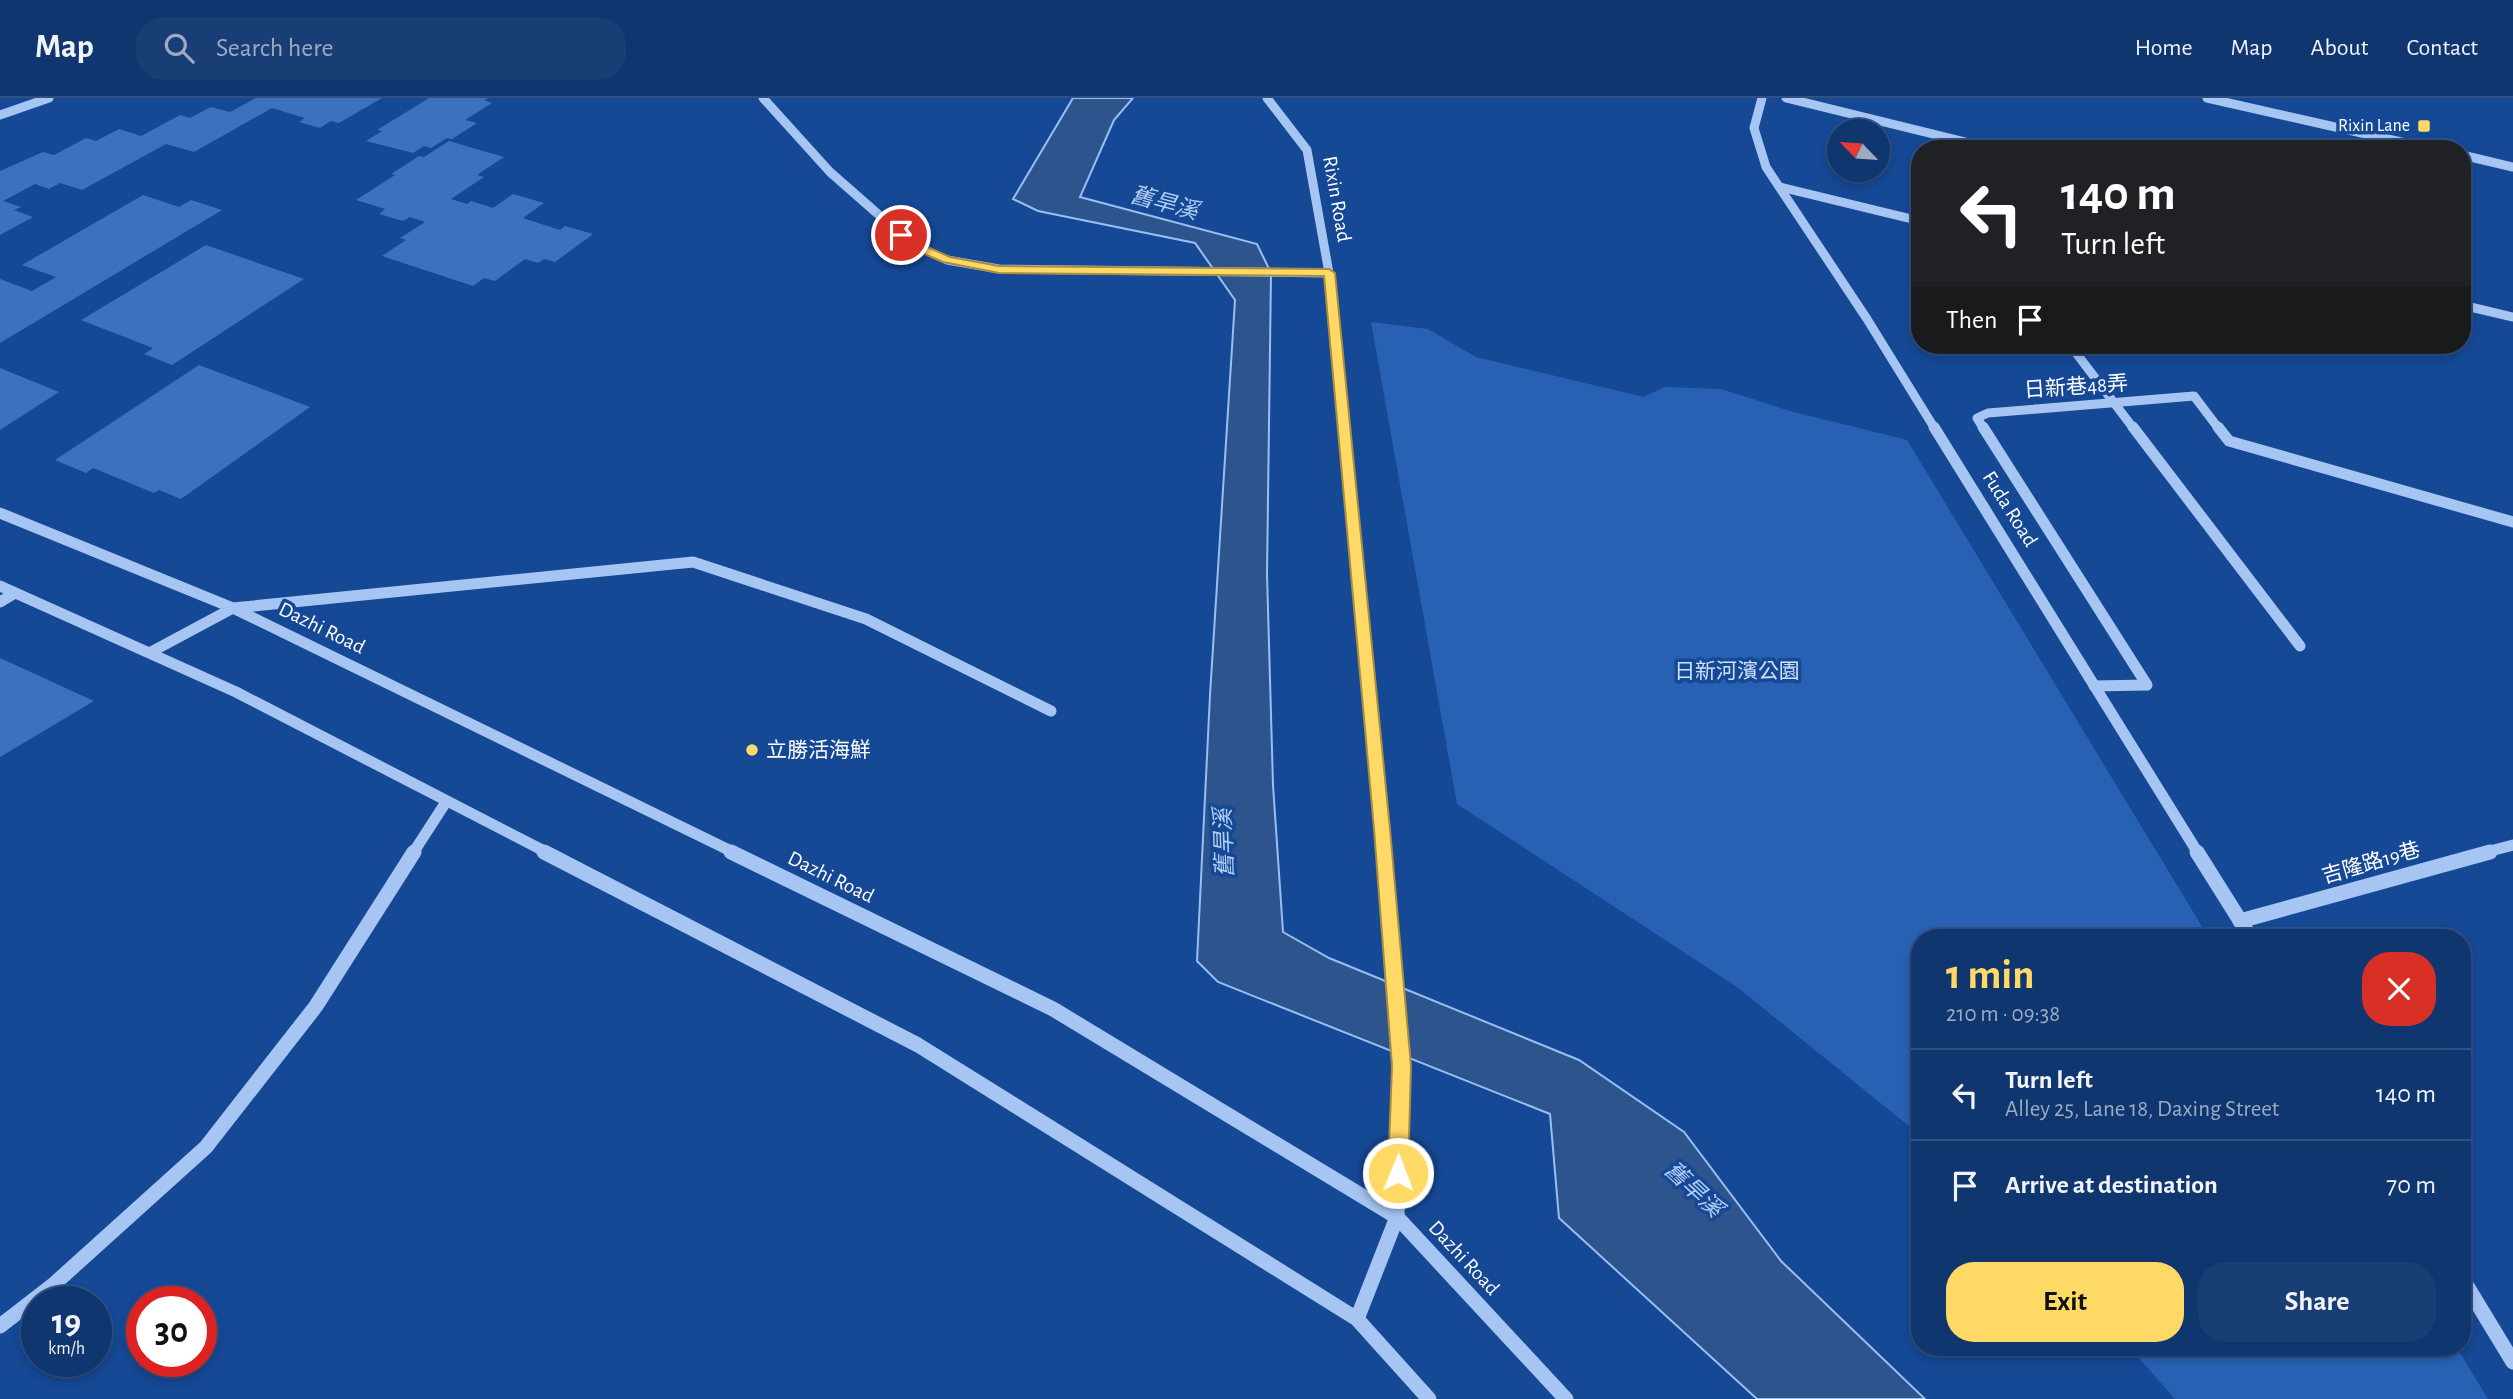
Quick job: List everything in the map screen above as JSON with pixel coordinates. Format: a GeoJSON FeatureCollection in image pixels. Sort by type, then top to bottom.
{"type":"FeatureCollection","features":[{"type":"Feature","properties":{"kind":"street"},"geometry":{"type":"LineString","coordinates":[[0,115],[49,98]]}},
{"type":"Feature","properties":{"kind":"street"},"geometry":{"type":"LineString","coordinates":[[763,98],[830,172],[912,244],[947,260],[999,269],[1329,273]]}},
{"type":"Feature","properties":{"kind":"street","name":"Rixin Road"},"geometry":{"type":"LineString","coordinates":[[1267,98],[1307,150],[1329,273],[1382,829],[1401,1066],[1397,1217],[1357,1319]]}},
{"type":"Feature","properties":{"kind":"street","name":"Fuda Road"},"geometry":{"type":"LineString","coordinates":[[1762,98],[1754,128],[1766,167],[1867,319],[2245,929]]}},
{"type":"Feature","properties":{"kind":"street"},"geometry":{"type":"LineString","coordinates":[[1786,98],[1957,140]]}},
{"type":"Feature","properties":{"kind":"street"},"geometry":{"type":"LineString","coordinates":[[2207,98],[2392,140]]}},
{"type":"Feature","properties":{"kind":"street"},"geometry":{"type":"LineString","coordinates":[[2471,157],[2513,167]]}},
{"type":"Feature","properties":{"kind":"street"},"geometry":{"type":"LineString","coordinates":[[1780,187],[1911,219]]}},
{"type":"Feature","properties":{"kind":"street"},"geometry":{"type":"LineString","coordinates":[[2471,307],[2513,317]]}},
{"type":"Feature","properties":{"kind":"street"},"geometry":{"type":"LineString","coordinates":[[2077,354],[2300,646]]}},
{"type":"Feature","properties":{"kind":"street","name":"日新巷48弄"},"geometry":{"type":"LineString","coordinates":[[2094,686],[2147,685],[1978,418],[1988,413],[2194,397],[2229,441],[2513,522]]}},
{"type":"Feature","properties":{"kind":"street","name":"Dazhi Road"},"geometry":{"type":"LineString","coordinates":[[0,513],[233,608],[1054,1009],[1397,1217],[1566,1399]]}},
{"type":"Feature","properties":{"kind":"street"},"geometry":{"type":"LineString","coordinates":[[150,652],[233,608],[693,562],[866,619],[1051,711]]}},
{"type":"Feature","properties":{"kind":"street"},"geometry":{"type":"LineString","coordinates":[[0,586],[236,692],[918,1045],[1357,1319],[1429,1399]]}},
{"type":"Feature","properties":{"kind":"street"},"geometry":{"type":"LineString","coordinates":[[0,602],[15,593]]}},
{"type":"Feature","properties":{"kind":"street"},"geometry":{"type":"LineString","coordinates":[[0,1326],[53,1285],[206,1147],[316,1006],[446,802]]}},
{"type":"Feature","properties":{"kind":"street","name":"吉隆路19巷"},"geometry":{"type":"LineString","coordinates":[[2240,921],[2513,845]]}},
{"type":"Feature","properties":{"kind":"street"},"geometry":{"type":"LineString","coordinates":[[2471,1293],[2513,1362]]}},
{"type":"Feature","properties":{"kind":"green space","name":"日新河濱公園"},"geometry":{"type":"Polygon","coordinates":[[[1371,322],[1428,329],[1476,357],[1644,397],[1664,387],[1721,389],[1790,411],[1907,440],[2204,929],[1911,929],[1911,1128],[1737,987],[1457,804],[1371,322]]]}},
{"type":"Feature","properties":{"kind":"green space"},"geometry":{"type":"Polygon","coordinates":[[[2137,1356],[2462,1356],[2488,1399],[2175,1399],[2137,1356]]]}},
{"type":"Feature","properties":{"kind":"water","name":"舊旱溪"},"geometry":{"type":"Polygon","coordinates":[[[1073,98],[1133,98],[1114,120],[1080,197],[1257,244],[1271,273],[1267,574],[1273,785],[1283,932],[1329,958],[1579,1060],[1684,1132],[1781,1261],[1925,1399],[1757,1399],[1559,1218],[1550,1114],[1218,982],[1197,961],[1210,695],[1235,300],[1195,243],[1038,211],[1013,199],[1073,98]]]}},
{"type":"Feature","properties":{"kind":"building"},"geometry":{"type":"Polygon","coordinates":[[[256,98],[382,98],[339,123],[331,121],[320,128],[299,122],[305,118],[272,108],[194,152],[166,144],[82,190],[60,183],[49,189],[35,184],[3,201],[21,207],[14,210],[33,217],[0,235],[0,171],[43,152],[54,155],[86,138],[96,141],[119,129],[141,136],[180,115],[190,118],[211,107],[230,112],[256,98]]]}},
{"type":"Feature","properties":{"kind":"building"},"geometry":{"type":"Polygon","coordinates":[[[429,98],[488,98],[484,100],[492,103],[465,120],[477,123],[452,139],[447,138],[431,148],[424,146],[413,153],[366,141],[382,131],[377,130],[429,98]]]}},
{"type":"Feature","properties":{"kind":"building"},"geometry":{"type":"Polygon","coordinates":[[[449,141],[504,157],[477,175],[484,177],[451,199],[467,204],[471,201],[493,208],[513,194],[544,203],[523,218],[560,230],[565,226],[593,234],[555,262],[544,259],[538,263],[525,259],[495,281],[484,278],[473,286],[382,256],[406,240],[400,238],[425,222],[410,217],[403,221],[379,214],[385,209],[356,200],[419,156],[424,157],[449,141]]]}},
{"type":"Feature","properties":{"kind":"building"},"geometry":{"type":"Polygon","coordinates":[[[143,195],[179,207],[191,200],[222,210],[0,343],[0,279],[32,291],[56,277],[22,265],[143,195]]]}},
{"type":"Feature","properties":{"kind":"building"},"geometry":{"type":"Polygon","coordinates":[[[206,245],[304,279],[172,365],[144,354],[153,348],[81,320],[206,245]]]}},
{"type":"Feature","properties":{"kind":"building"},"geometry":{"type":"Polygon","coordinates":[[[199,365],[310,407],[181,499],[159,490],[154,493],[93,468],[86,473],[55,460],[199,365]]]}},
{"type":"Feature","properties":{"kind":"building"},"geometry":{"type":"Polygon","coordinates":[[[0,368],[59,392],[0,430],[0,368]]]}},
{"type":"Feature","properties":{"kind":"building"},"geometry":{"type":"Polygon","coordinates":[[[0,658],[94,701],[0,757],[0,658]]]}},
{"type":"Feature","properties":{"kind":"place","name":"Rixin Lane"},"geometry":{"type":"Point","coordinates":[2424,126]}},
{"type":"Feature","properties":{"kind":"place","name":"立勝活海鮮"},"geometry":{"type":"Point","coordinates":[752,750]}},
{"type":"Feature","properties":{"kind":"route"},"geometry":{"type":"LineString","coordinates":[[901,235],[912,244],[947,260],[999,269],[1329,273],[1382,829],[1401,1066],[1398,1173]]}}]}
